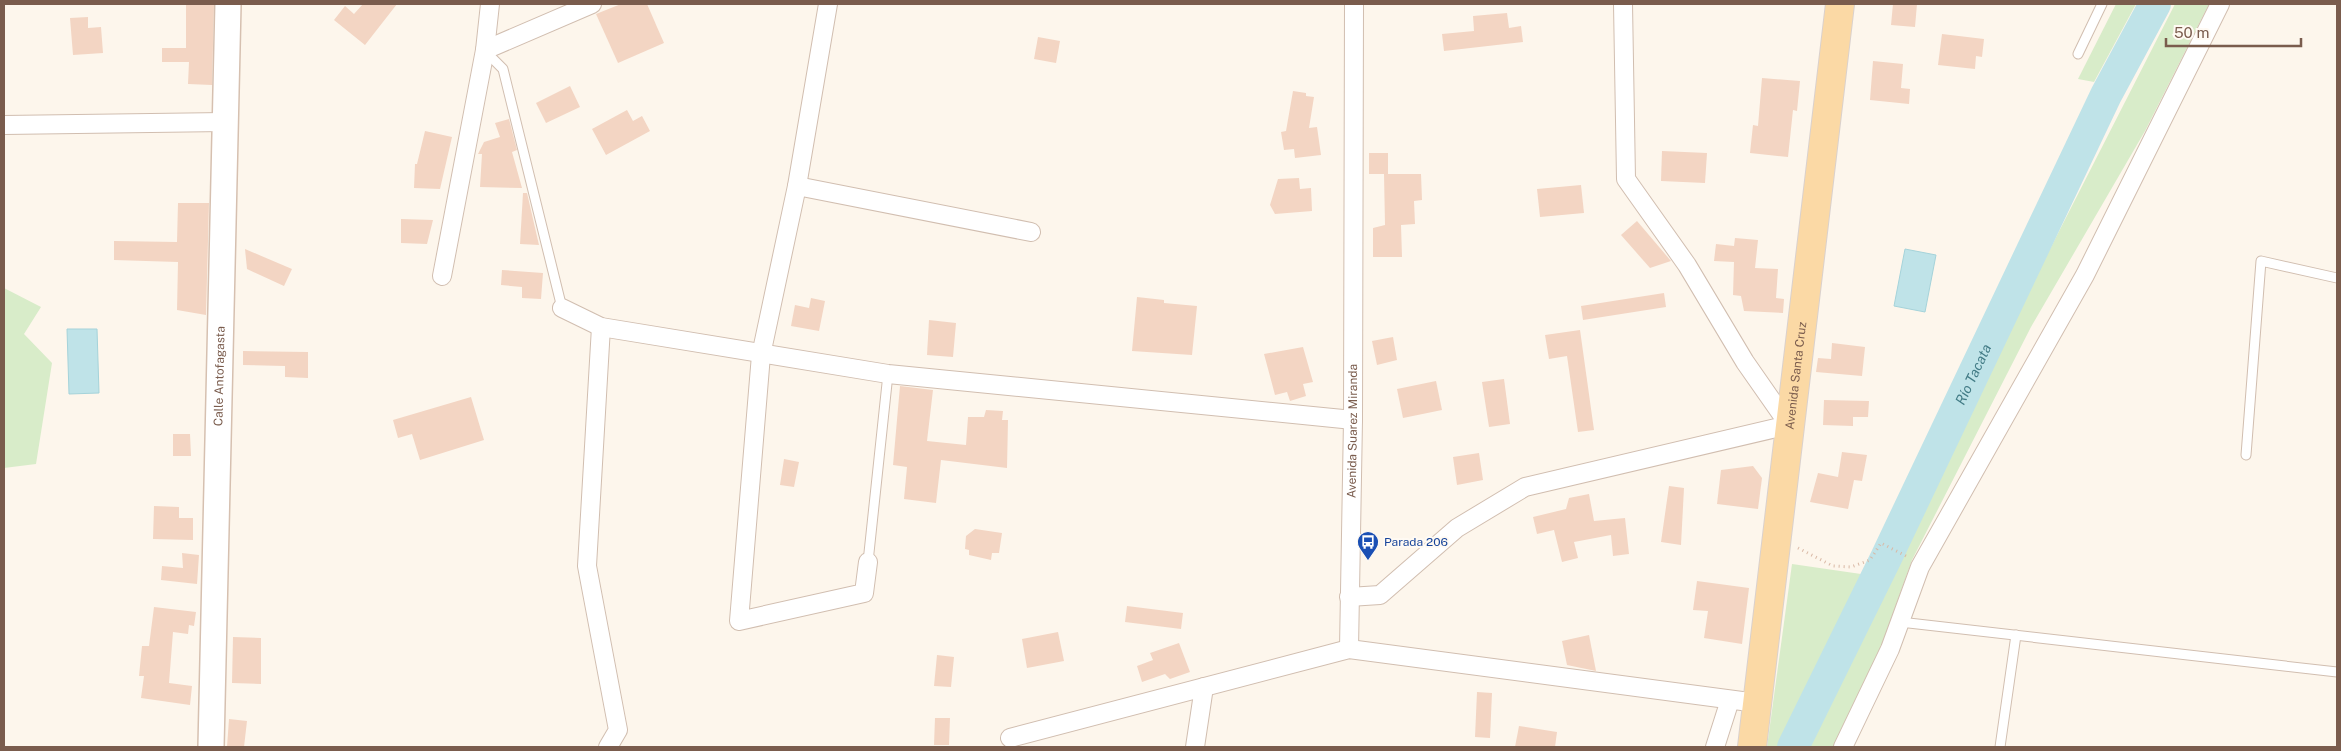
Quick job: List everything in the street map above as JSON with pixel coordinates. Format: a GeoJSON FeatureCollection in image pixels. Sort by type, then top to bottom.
{"type":"FeatureCollection","features":[{"type":"Feature","properties":{"kind":"main road","name":"Calle Antofagasta"},"geometry":{"type":"LineString","coordinates":[[211,747],[228,4]]}},
{"type":"Feature","properties":{"kind":"main road","name":"Avenida Santa Cruz"},"geometry":{"type":"LineString","coordinates":[[1752,747],[1774,544],[1840,4]]}},
{"type":"Feature","properties":{"kind":"street"},"geometry":{"type":"LineString","coordinates":[[442,276],[485,50],[490,4]]}},
{"type":"Feature","properties":{"kind":"street"},"geometry":{"type":"LineString","coordinates":[[485,50],[592,4]]}},
{"type":"Feature","properties":{"kind":"street"},"geometry":{"type":"LineString","coordinates":[[828,4],[797,186],[760,355],[738,620],[864,593],[868,562]]}},
{"type":"Feature","properties":{"kind":"street","name":"Avenida Suarez Miranda"},"geometry":{"type":"LineString","coordinates":[[1349,649],[1353,420],[1354,4]]}},
{"type":"Feature","properties":{"kind":"street"},"geometry":{"type":"LineString","coordinates":[[1349,598],[1380,595],[1457,528],[1526,487],[1789,425],[1745,362],[1687,264],[1626,179],[1623,4]]}},
{"type":"Feature","properties":{"kind":"street"},"geometry":{"type":"LineString","coordinates":[[1843,747],[1890,649],[1920,567],[2085,275],[2220,4]]}},
{"type":"Feature","properties":{"kind":"street"},"geometry":{"type":"LineString","coordinates":[[4,125],[224,122]]}},
{"type":"Feature","properties":{"kind":"street"},"geometry":{"type":"LineString","coordinates":[[797,186],[1031,232]]}},
{"type":"Feature","properties":{"kind":"street"},"geometry":{"type":"LineString","coordinates":[[562,308],[601,327],[760,355],[888,374],[1353,420]]}},
{"type":"Feature","properties":{"kind":"street"},"geometry":{"type":"LineString","coordinates":[[601,327],[587,566],[618,730],[608,747]]}},
{"type":"Feature","properties":{"kind":"street"},"geometry":{"type":"LineString","coordinates":[[1010,738],[1349,649],[1757,704]]}},
{"type":"Feature","properties":{"kind":"street"},"geometry":{"type":"LineString","coordinates":[[1196,747],[1204,687]]}},
{"type":"Feature","properties":{"kind":"street"},"geometry":{"type":"LineString","coordinates":[[1715,747],[1730,700]]}},
{"type":"Feature","properties":{"kind":"lane"},"geometry":{"type":"LineString","coordinates":[[2078,54],[2102,4]]}},
{"type":"Feature","properties":{"kind":"lane"},"geometry":{"type":"LineString","coordinates":[[485,50],[503,69],[562,308]]}},
{"type":"Feature","properties":{"kind":"lane"},"geometry":{"type":"LineString","coordinates":[[2246,456],[2261,260],[2337,278]]}},
{"type":"Feature","properties":{"kind":"lane"},"geometry":{"type":"LineString","coordinates":[[868,562],[888,374]]}},
{"type":"Feature","properties":{"kind":"lane"},"geometry":{"type":"LineString","coordinates":[[1900,622],[2337,672]]}},
{"type":"Feature","properties":{"kind":"lane"},"geometry":{"type":"LineString","coordinates":[[2000,747],[2016,635]]}},
{"type":"Feature","properties":{"kind":"path"},"geometry":{"type":"LineString","coordinates":[[1774,544],[1802,549],[1833,566],[1851,567],[1870,560],[1881,543],[1902,552]]}},
{"type":"Feature","properties":{"kind":"green space"},"geometry":{"type":"Polygon","coordinates":[[[2116,4],[2136,4],[2094,82],[2078,79],[2116,4]]]}},
{"type":"Feature","properties":{"kind":"green space"},"geometry":{"type":"Polygon","coordinates":[[[2175,4],[2209,4],[2145,131],[2031,327],[1912,560],[1882,644],[1833,747],[1801,747],[2001,345],[2175,4]]]}},
{"type":"Feature","properties":{"kind":"green space"},"geometry":{"type":"Polygon","coordinates":[[[4,288],[41,307],[24,334],[52,363],[36,464],[4,468],[4,288]]]}},
{"type":"Feature","properties":{"kind":"green space"},"geometry":{"type":"Polygon","coordinates":[[[1792,564],[1861,574],[1779,747],[1767,747],[1792,564]]]}},
{"type":"Feature","properties":{"kind":"water"},"geometry":{"type":"Polygon","coordinates":[[[1905,249],[1936,255],[1925,312],[1894,306],[1905,249]]]}},
{"type":"Feature","properties":{"kind":"water"},"geometry":{"type":"Polygon","coordinates":[[[67,329],[97,329],[99,393],[69,394],[67,329]]]}},
{"type":"Feature","properties":{"kind":"building"},"geometry":{"type":"Polygon","coordinates":[[[186,4],[214,4],[212,85],[188,84],[189,62],[162,62],[162,48],[186,48],[186,4]]]}},
{"type":"Feature","properties":{"kind":"building"},"geometry":{"type":"Polygon","coordinates":[[[363,4],[397,4],[365,45],[334,20],[345,6],[354,14],[363,4]]]}},
{"type":"Feature","properties":{"kind":"building"},"geometry":{"type":"Polygon","coordinates":[[[621,4],[647,4],[664,43],[618,63],[596,14],[621,4]]]}},
{"type":"Feature","properties":{"kind":"building"},"geometry":{"type":"Polygon","coordinates":[[[1893,4],[1917,4],[1915,27],[1891,25],[1893,4]]]}},
{"type":"Feature","properties":{"kind":"building"},"geometry":{"type":"Polygon","coordinates":[[[1507,13],[1509,28],[1521,26],[1523,42],[1444,51],[1442,34],[1474,31],[1473,16],[1507,13]]]}},
{"type":"Feature","properties":{"kind":"building"},"geometry":{"type":"Polygon","coordinates":[[[88,17],[88,28],[101,27],[103,53],[73,55],[70,18],[88,17]]]}},
{"type":"Feature","properties":{"kind":"building"},"geometry":{"type":"Polygon","coordinates":[[[1942,34],[1984,39],[1982,57],[1976,56],[1975,69],[1938,65],[1942,34]]]}},
{"type":"Feature","properties":{"kind":"building"},"geometry":{"type":"Polygon","coordinates":[[[1038,37],[1060,41],[1056,63],[1034,59],[1038,37]]]}},
{"type":"Feature","properties":{"kind":"building"},"geometry":{"type":"Polygon","coordinates":[[[1873,61],[1903,64],[1901,88],[1910,89],[1909,104],[1870,100],[1873,61]]]}},
{"type":"Feature","properties":{"kind":"building"},"geometry":{"type":"Polygon","coordinates":[[[1762,78],[1800,81],[1797,111],[1793,110],[1788,157],[1750,153],[1753,125],[1758,126],[1762,78]]]}},
{"type":"Feature","properties":{"kind":"building"},"geometry":{"type":"Polygon","coordinates":[[[570,86],[580,107],[546,123],[536,103],[570,86]]]}},
{"type":"Feature","properties":{"kind":"building"},"geometry":{"type":"Polygon","coordinates":[[[1293,91],[1306,93],[1306,96],[1314,97],[1309,128],[1317,127],[1321,155],[1295,158],[1294,149],[1284,150],[1281,132],[1286,131],[1293,91]]]}},
{"type":"Feature","properties":{"kind":"building"},"geometry":{"type":"Polygon","coordinates":[[[627,110],[633,121],[642,116],[650,131],[606,155],[592,129],[627,110]]]}},
{"type":"Feature","properties":{"kind":"building"},"geometry":{"type":"Polygon","coordinates":[[[509,119],[517,150],[512,152],[522,188],[480,187],[482,154],[478,154],[484,142],[500,137],[495,123],[509,119]]]}},
{"type":"Feature","properties":{"kind":"building"},"geometry":{"type":"Polygon","coordinates":[[[425,131],[452,137],[440,189],[414,188],[415,164],[417,164],[425,131]]]}},
{"type":"Feature","properties":{"kind":"building"},"geometry":{"type":"Polygon","coordinates":[[[1662,151],[1707,153],[1705,183],[1661,181],[1662,151]]]}},
{"type":"Feature","properties":{"kind":"building"},"geometry":{"type":"Polygon","coordinates":[[[1369,153],[1388,153],[1388,174],[1421,174],[1422,200],[1414,201],[1415,224],[1401,225],[1402,257],[1373,257],[1373,228],[1385,225],[1384,174],[1369,174],[1369,153]]]}},
{"type":"Feature","properties":{"kind":"building"},"geometry":{"type":"Polygon","coordinates":[[[1299,178],[1300,189],[1311,188],[1312,211],[1275,214],[1270,205],[1278,179],[1299,178]]]}},
{"type":"Feature","properties":{"kind":"building"},"geometry":{"type":"Polygon","coordinates":[[[1581,185],[1584,213],[1540,217],[1537,189],[1581,185]]]}},
{"type":"Feature","properties":{"kind":"building"},"geometry":{"type":"Polygon","coordinates":[[[523,193],[527,193],[539,245],[520,244],[523,193]]]}},
{"type":"Feature","properties":{"kind":"building"},"geometry":{"type":"Polygon","coordinates":[[[178,203],[209,203],[206,315],[177,310],[178,262],[114,260],[114,241],[177,242],[178,203]]]}},
{"type":"Feature","properties":{"kind":"building"},"geometry":{"type":"Polygon","coordinates":[[[401,219],[433,220],[427,244],[401,243],[401,219]]]}},
{"type":"Feature","properties":{"kind":"building"},"geometry":{"type":"Polygon","coordinates":[[[1637,221],[1671,261],[1650,268],[1621,235],[1637,221]]]}},
{"type":"Feature","properties":{"kind":"building"},"geometry":{"type":"Polygon","coordinates":[[[1735,238],[1758,240],[1755,268],[1778,269],[1776,298],[1784,299],[1783,313],[1744,311],[1741,296],[1733,295],[1734,262],[1714,261],[1716,244],[1734,246],[1735,238]]]}},
{"type":"Feature","properties":{"kind":"building"},"geometry":{"type":"Polygon","coordinates":[[[245,249],[292,269],[284,286],[247,269],[245,249]]]}},
{"type":"Feature","properties":{"kind":"building"},"geometry":{"type":"Polygon","coordinates":[[[502,270],[543,273],[541,299],[522,298],[522,287],[501,285],[502,270]]]}},
{"type":"Feature","properties":{"kind":"building"},"geometry":{"type":"Polygon","coordinates":[[[1664,293],[1666,307],[1583,320],[1581,306],[1664,293]]]}},
{"type":"Feature","properties":{"kind":"building"},"geometry":{"type":"Polygon","coordinates":[[[1137,297],[1164,300],[1164,303],[1197,306],[1192,355],[1132,351],[1137,297]]]}},
{"type":"Feature","properties":{"kind":"building"},"geometry":{"type":"Polygon","coordinates":[[[811,298],[825,301],[819,331],[791,326],[795,305],[809,308],[811,298]]]}},
{"type":"Feature","properties":{"kind":"building"},"geometry":{"type":"Polygon","coordinates":[[[929,320],[956,323],[953,357],[927,355],[929,320]]]}},
{"type":"Feature","properties":{"kind":"building"},"geometry":{"type":"Polygon","coordinates":[[[1580,330],[1594,430],[1578,432],[1567,356],[1549,359],[1545,335],[1580,330]]]}},
{"type":"Feature","properties":{"kind":"building"},"geometry":{"type":"Polygon","coordinates":[[[1393,337],[1397,360],[1377,365],[1372,341],[1393,337]]]}},
{"type":"Feature","properties":{"kind":"building"},"geometry":{"type":"Polygon","coordinates":[[[1832,343],[1865,347],[1862,376],[1816,372],[1818,358],[1831,359],[1832,343]]]}},
{"type":"Feature","properties":{"kind":"building"},"geometry":{"type":"Polygon","coordinates":[[[1303,347],[1313,382],[1303,384],[1306,396],[1290,401],[1287,392],[1275,395],[1264,354],[1303,347]]]}},
{"type":"Feature","properties":{"kind":"building"},"geometry":{"type":"Polygon","coordinates":[[[243,351],[308,352],[308,378],[285,377],[285,366],[243,365],[243,351]]]}},
{"type":"Feature","properties":{"kind":"building"},"geometry":{"type":"Polygon","coordinates":[[[1504,379],[1510,424],[1489,427],[1482,382],[1504,379]]]}},
{"type":"Feature","properties":{"kind":"building"},"geometry":{"type":"Polygon","coordinates":[[[1436,381],[1442,410],[1403,418],[1397,389],[1436,381]]]}},
{"type":"Feature","properties":{"kind":"building"},"geometry":{"type":"Polygon","coordinates":[[[900,386],[933,390],[927,441],[966,445],[968,417],[984,417],[986,410],[1003,411],[1002,420],[1008,420],[1007,468],[941,460],[936,503],[904,499],[907,467],[893,465],[900,386]]]}},
{"type":"Feature","properties":{"kind":"building"},"geometry":{"type":"Polygon","coordinates":[[[471,397],[484,440],[420,460],[412,434],[398,438],[393,420],[471,397]]]}},
{"type":"Feature","properties":{"kind":"building"},"geometry":{"type":"Polygon","coordinates":[[[1824,400],[1869,401],[1868,417],[1853,417],[1853,426],[1823,425],[1824,400]]]}},
{"type":"Feature","properties":{"kind":"building"},"geometry":{"type":"Polygon","coordinates":[[[173,434],[190,434],[191,456],[173,456],[173,434]]]}},
{"type":"Feature","properties":{"kind":"building"},"geometry":{"type":"Polygon","coordinates":[[[1842,452],[1867,455],[1862,481],[1854,480],[1848,509],[1810,502],[1818,473],[1838,477],[1842,452]]]}},
{"type":"Feature","properties":{"kind":"building"},"geometry":{"type":"Polygon","coordinates":[[[1479,453],[1483,480],[1457,485],[1453,457],[1479,453]]]}},
{"type":"Feature","properties":{"kind":"building"},"geometry":{"type":"Polygon","coordinates":[[[784,459],[799,462],[794,487],[780,485],[784,459]]]}},
{"type":"Feature","properties":{"kind":"building"},"geometry":{"type":"Polygon","coordinates":[[[1753,466],[1762,478],[1758,509],[1717,504],[1721,470],[1753,466]]]}},
{"type":"Feature","properties":{"kind":"building"},"geometry":{"type":"Polygon","coordinates":[[[1669,486],[1684,488],[1681,545],[1661,542],[1669,486]]]}},
{"type":"Feature","properties":{"kind":"building"},"geometry":{"type":"Polygon","coordinates":[[[1589,494],[1594,521],[1625,518],[1629,554],[1613,556],[1611,535],[1574,542],[1578,558],[1562,562],[1554,530],[1537,534],[1533,517],[1566,509],[1569,498],[1589,494]]]}},
{"type":"Feature","properties":{"kind":"building"},"geometry":{"type":"Polygon","coordinates":[[[154,506],[179,507],[179,518],[193,518],[193,540],[153,539],[154,506]]]}},
{"type":"Feature","properties":{"kind":"building"},"geometry":{"type":"Polygon","coordinates":[[[975,529],[1002,533],[999,553],[992,553],[991,560],[969,555],[969,550],[965,549],[966,536],[975,529]]]}},
{"type":"Feature","properties":{"kind":"building"},"geometry":{"type":"Polygon","coordinates":[[[182,553],[199,555],[197,584],[161,580],[162,566],[183,568],[182,553]]]}},
{"type":"Feature","properties":{"kind":"building"},"geometry":{"type":"Polygon","coordinates":[[[1697,581],[1749,588],[1742,644],[1704,638],[1708,611],[1693,610],[1697,581]]]}},
{"type":"Feature","properties":{"kind":"building"},"geometry":{"type":"Polygon","coordinates":[[[1127,606],[1183,613],[1181,629],[1125,622],[1127,606]]]}},
{"type":"Feature","properties":{"kind":"building"},"geometry":{"type":"Polygon","coordinates":[[[154,607],[196,612],[194,626],[189,625],[188,634],[173,632],[169,683],[192,686],[190,705],[141,698],[144,676],[139,676],[142,646],[149,646],[154,607]]]}},
{"type":"Feature","properties":{"kind":"building"},"geometry":{"type":"Polygon","coordinates":[[[1058,632],[1064,661],[1027,668],[1022,639],[1058,632]]]}},
{"type":"Feature","properties":{"kind":"building"},"geometry":{"type":"Polygon","coordinates":[[[1589,635],[1596,671],[1567,665],[1562,641],[1589,635]]]}},
{"type":"Feature","properties":{"kind":"building"},"geometry":{"type":"Polygon","coordinates":[[[233,637],[261,638],[261,684],[232,683],[233,637]]]}},
{"type":"Feature","properties":{"kind":"building"},"geometry":{"type":"Polygon","coordinates":[[[1179,643],[1190,672],[1170,679],[1165,674],[1142,682],[1137,666],[1153,660],[1150,653],[1179,643]]]}},
{"type":"Feature","properties":{"kind":"building"},"geometry":{"type":"Polygon","coordinates":[[[937,655],[954,657],[951,687],[934,686],[937,655]]]}},
{"type":"Feature","properties":{"kind":"building"},"geometry":{"type":"Polygon","coordinates":[[[1477,692],[1492,693],[1490,738],[1475,737],[1477,692]]]}},
{"type":"Feature","properties":{"kind":"building"},"geometry":{"type":"Polygon","coordinates":[[[935,718],[950,718],[949,745],[934,745],[935,718]]]}},
{"type":"Feature","properties":{"kind":"building"},"geometry":{"type":"Polygon","coordinates":[[[229,719],[247,721],[244,747],[227,747],[229,719]]]}},
{"type":"Feature","properties":{"kind":"building"},"geometry":{"type":"Polygon","coordinates":[[[1519,726],[1557,732],[1555,747],[1515,747],[1519,726]]]}},
{"type":"Feature","properties":{"kind":"waterway","name":"Río Tacata"},"geometry":{"type":"LineString","coordinates":[[1793,747],[1886,558],[2106,95],[2155,4]]}},
{"type":"Feature","properties":{"kind":"place","name":"Parada 206"},"geometry":{"type":"Point","coordinates":[1368,561]}}]}
